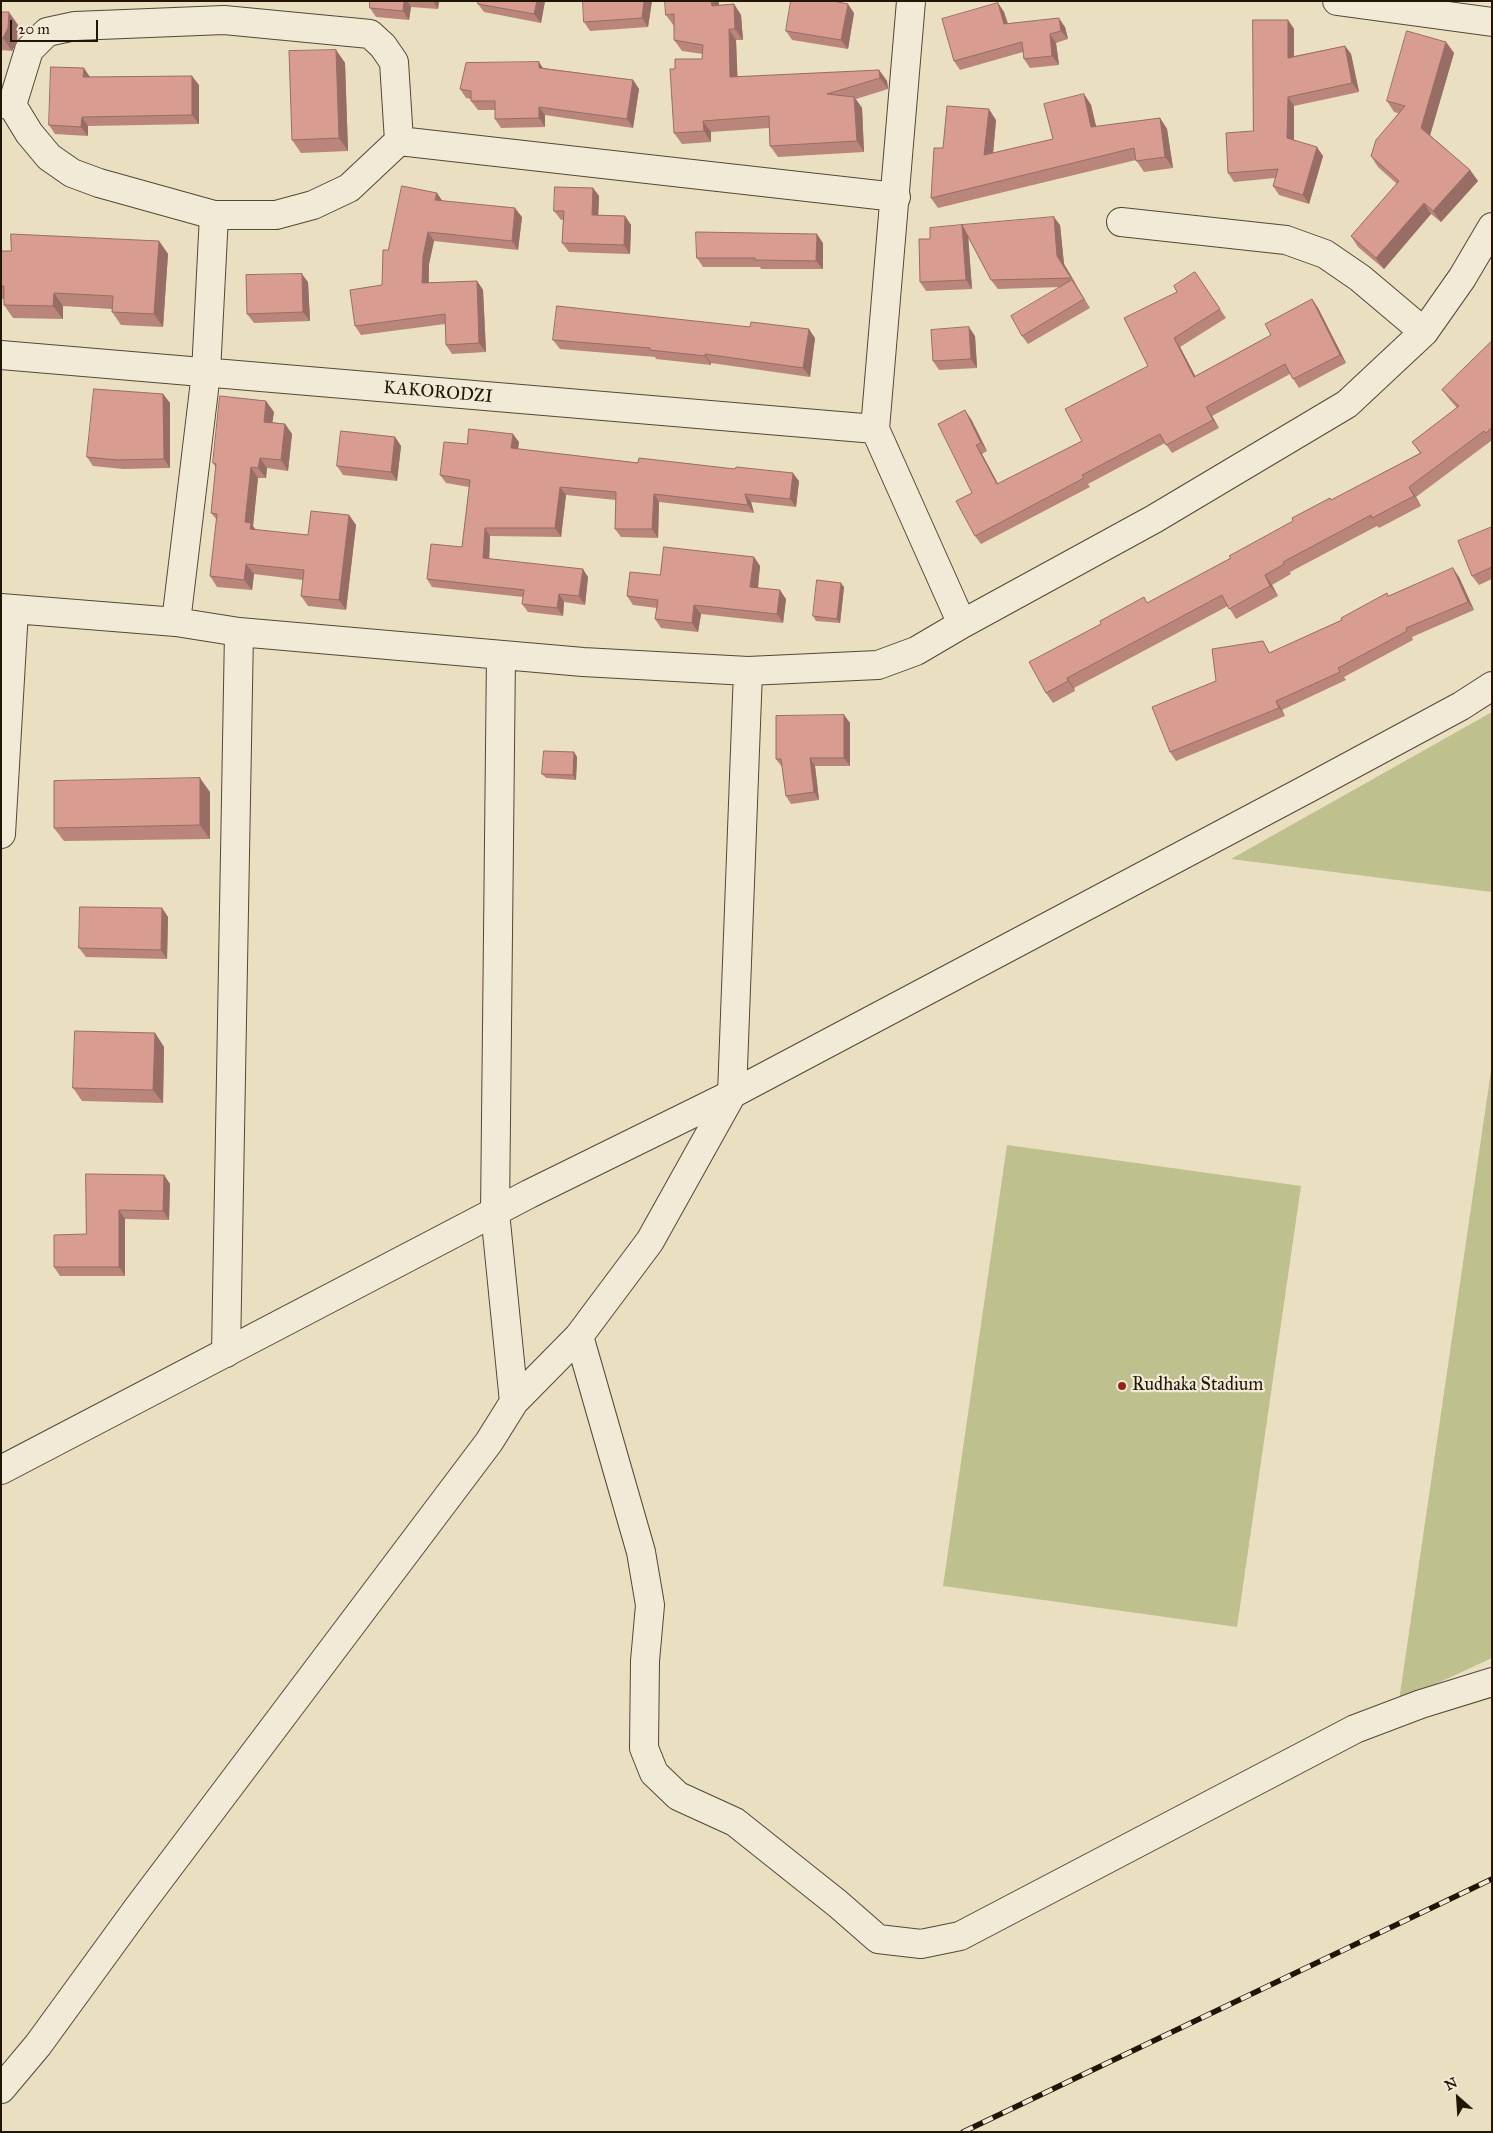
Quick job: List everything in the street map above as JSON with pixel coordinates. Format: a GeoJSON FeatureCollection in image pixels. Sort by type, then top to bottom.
{"type":"FeatureCollection","features":[{"type":"Feature","properties":{"kind":"street"},"geometry":{"type":"LineString","coordinates":[[911,1],[876,429],[962,624]]}},
{"type":"Feature","properties":{"kind":"street"},"geometry":{"type":"LineString","coordinates":[[1337,1],[1492,22]]}},
{"type":"Feature","properties":{"kind":"street"},"geometry":{"type":"LineString","coordinates":[[399,141],[394,62],[383,46],[370,34],[225,11],[75,26],[46,32],[29,50],[6,104],[49,157],[72,173],[99,183],[214,215],[276,215],[313,205],[349,188],[399,141],[896,197]]}},
{"type":"Feature","properties":{"kind":"street"},"geometry":{"type":"LineString","coordinates":[[176,622],[206,373],[214,215]]}},
{"type":"Feature","properties":{"kind":"street"},"geometry":{"type":"LineString","coordinates":[[1121,222],[1286,240],[1325,254],[1360,278],[1424,332]]}},
{"type":"Feature","properties":{"kind":"street"},"geometry":{"type":"LineString","coordinates":[[1,834],[8,609],[176,622],[239,632],[501,656],[748,671],[878,666],[916,651],[1154,519],[1347,404],[1424,332],[1462,278],[1492,227]]}},
{"type":"Feature","properties":{"kind":"street","name":"KAKORODZI"},"geometry":{"type":"LineString","coordinates":[[1,355],[876,429]]}},
{"type":"Feature","properties":{"kind":"street"},"geometry":{"type":"LineString","coordinates":[[226,1353],[239,632]]}},
{"type":"Feature","properties":{"kind":"street"},"geometry":{"type":"LineString","coordinates":[[501,656],[496,1212],[514,1402]]}},
{"type":"Feature","properties":{"kind":"street"},"geometry":{"type":"LineString","coordinates":[[1,2089],[38,2045],[148,1893],[489,1442],[514,1402],[579,1336],[650,1241],[732,1094],[748,671]]}},
{"type":"Feature","properties":{"kind":"street"},"geometry":{"type":"LineString","coordinates":[[1,1470],[496,1212],[732,1094],[1333,775],[1461,706],[1492,686]]}},
{"type":"Feature","properties":{"kind":"street"},"geometry":{"type":"LineString","coordinates":[[579,1336],[641,1552],[650,1605],[645,1661],[644,1748],[654,1773],[678,1796],[735,1822],[878,1939],[921,1944],[960,1936],[1355,1729],[1422,1704],[1492,1682]]}},
{"type":"Feature","properties":{"kind":"green space"},"geometry":{"type":"Polygon","coordinates":[[[1492,712],[1492,892],[1231,859],[1492,712]]]}},
{"type":"Feature","properties":{"kind":"green space"},"geometry":{"type":"Polygon","coordinates":[[[1492,1064],[1492,1658],[1399,1701],[1492,1064]]]}},
{"type":"Feature","properties":{"kind":"green space","name":"Rudhaka Stadium"},"geometry":{"type":"Polygon","coordinates":[[[1007,1145],[1301,1186],[1237,1627],[943,1586],[1007,1145]]]}},
{"type":"Feature","properties":{"kind":"building"},"geometry":{"type":"Polygon","coordinates":[[[370,1],[404,1],[403,11],[370,8],[370,1]]]}},
{"type":"Feature","properties":{"kind":"building"},"geometry":{"type":"Polygon","coordinates":[[[478,1],[537,1],[534,14],[478,4],[478,1]]]}},
{"type":"Feature","properties":{"kind":"building"},"geometry":{"type":"Polygon","coordinates":[[[583,1],[644,1],[642,18],[584,22],[583,1]]]}},
{"type":"Feature","properties":{"kind":"building"},"geometry":{"type":"Polygon","coordinates":[[[665,1],[711,1],[712,6],[734,4],[735,29],[729,29],[730,77],[879,70],[880,78],[827,94],[854,97],[857,141],[770,146],[769,116],[703,121],[704,131],[674,133],[670,69],[675,69],[675,59],[702,59],[703,45],[674,40],[674,14],[666,15],[665,1]]]}},
{"type":"Feature","properties":{"kind":"building"},"geometry":{"type":"Polygon","coordinates":[[[791,1],[833,1],[848,4],[841,40],[786,31],[791,1]]]}},
{"type":"Feature","properties":{"kind":"building"},"geometry":{"type":"Polygon","coordinates":[[[998,3],[1004,24],[1059,18],[1061,31],[1050,34],[1052,56],[1024,59],[1022,42],[954,61],[942,19],[998,3]]]}},
{"type":"Feature","properties":{"kind":"building"},"geometry":{"type":"Polygon","coordinates":[[[1,12],[9,12],[8,28],[3,38],[1,38],[1,12]]]}},
{"type":"Feature","properties":{"kind":"building"},"geometry":{"type":"Polygon","coordinates":[[[1253,20],[1288,20],[1288,58],[1345,46],[1352,83],[1288,97],[1287,138],[1317,147],[1303,195],[1273,186],[1278,169],[1228,173],[1226,133],[1253,131],[1253,20]]]}},
{"type":"Feature","properties":{"kind":"building"},"geometry":{"type":"Polygon","coordinates":[[[1407,31],[1446,42],[1421,128],[1470,170],[1433,211],[1424,203],[1376,258],[1351,236],[1399,181],[1371,156],[1376,140],[1405,106],[1387,101],[1407,31]]]}},
{"type":"Feature","properties":{"kind":"building"},"geometry":{"type":"Polygon","coordinates":[[[336,50],[339,138],[292,140],[289,51],[336,50]]]}},
{"type":"Feature","properties":{"kind":"building"},"geometry":{"type":"Polygon","coordinates":[[[539,62],[539,68],[633,80],[627,119],[539,107],[539,118],[495,119],[495,101],[471,101],[471,91],[460,89],[466,63],[539,62]]]}},
{"type":"Feature","properties":{"kind":"building"},"geometry":{"type":"Polygon","coordinates":[[[51,67],[84,68],[83,77],[192,76],[192,115],[82,117],[81,127],[49,125],[51,67]]]}},
{"type":"Feature","properties":{"kind":"building"},"geometry":{"type":"Polygon","coordinates":[[[1084,94],[1091,127],[1160,118],[1165,157],[1136,161],[1134,148],[931,198],[934,148],[943,148],[947,106],[989,109],[984,155],[1053,139],[1044,104],[1084,94]]]}},
{"type":"Feature","properties":{"kind":"building"},"geometry":{"type":"Polygon","coordinates":[[[402,186],[437,193],[435,200],[515,208],[512,241],[428,232],[423,256],[422,283],[477,281],[479,343],[446,345],[445,314],[355,326],[350,290],[382,285],[383,250],[388,250],[402,186]]]}},
{"type":"Feature","properties":{"kind":"building"},"geometry":{"type":"Polygon","coordinates":[[[555,187],[593,188],[592,215],[625,216],[624,245],[562,243],[564,211],[554,211],[555,187]]]}},
{"type":"Feature","properties":{"kind":"building"},"geometry":{"type":"Polygon","coordinates":[[[1054,217],[1057,256],[1071,278],[991,280],[962,225],[1054,217]]]}},
{"type":"Feature","properties":{"kind":"building"},"geometry":{"type":"Polygon","coordinates":[[[962,225],[966,280],[920,282],[919,239],[930,239],[930,228],[962,225]]]}},
{"type":"Feature","properties":{"kind":"building"},"geometry":{"type":"Polygon","coordinates":[[[696,232],[817,234],[816,261],[697,258],[696,232]]]}},
{"type":"Feature","properties":{"kind":"building"},"geometry":{"type":"Polygon","coordinates":[[[11,234],[159,241],[154,314],[112,312],[113,296],[54,293],[53,306],[4,305],[4,286],[1,286],[1,251],[11,251],[11,234]]]}},
{"type":"Feature","properties":{"kind":"building"},"geometry":{"type":"Polygon","coordinates":[[[1195,272],[1220,309],[1174,338],[1194,377],[1271,335],[1265,324],[1312,299],[1340,355],[1293,379],[1285,364],[1206,407],[1213,420],[1166,445],[1160,434],[1082,475],[1084,478],[975,536],[956,501],[972,493],[938,424],[965,410],[981,443],[976,445],[997,484],[1082,441],[1065,409],[1148,366],[1124,318],[1177,292],[1174,286],[1195,272]]]}},
{"type":"Feature","properties":{"kind":"building"},"geometry":{"type":"Polygon","coordinates":[[[302,274],[303,312],[247,314],[246,275],[302,274]]]}},
{"type":"Feature","properties":{"kind":"building"},"geometry":{"type":"Polygon","coordinates":[[[1072,280],[1084,299],[1022,336],[1011,316],[1072,280]]]}},
{"type":"Feature","properties":{"kind":"building"},"geometry":{"type":"Polygon","coordinates":[[[557,306],[750,327],[751,322],[809,329],[803,368],[705,354],[705,356],[650,350],[650,348],[553,340],[557,306]]]}},
{"type":"Feature","properties":{"kind":"building"},"geometry":{"type":"Polygon","coordinates":[[[969,327],[971,359],[933,361],[931,330],[969,327]]]}},
{"type":"Feature","properties":{"kind":"building"},"geometry":{"type":"Polygon","coordinates":[[[1492,341],[1492,427],[1409,487],[1414,496],[1372,518],[1371,515],[1283,562],[1284,564],[1265,575],[1270,586],[1229,609],[1222,595],[1067,678],[1068,681],[1046,693],[1029,662],[1101,624],[1100,621],[1144,597],[1147,603],[1231,558],[1229,556],[1293,521],[1292,518],[1421,453],[1412,442],[1459,406],[1442,390],[1492,341]]]}},
{"type":"Feature","properties":{"kind":"building"},"geometry":{"type":"Polygon","coordinates":[[[94,389],[163,394],[164,459],[117,460],[87,457],[94,389]]]}},
{"type":"Feature","properties":{"kind":"building"},"geometry":{"type":"Polygon","coordinates":[[[220,396],[266,401],[264,422],[285,424],[281,460],[260,458],[258,468],[251,467],[245,522],[251,523],[250,529],[308,535],[311,511],[349,515],[339,600],[301,596],[304,570],[246,564],[244,580],[210,576],[217,514],[211,513],[216,464],[213,463],[220,396]]]}},
{"type":"Feature","properties":{"kind":"building"},"geometry":{"type":"Polygon","coordinates":[[[469,429],[513,434],[511,448],[638,463],[639,458],[735,469],[736,467],[793,473],[790,499],[745,494],[748,505],[654,494],[652,529],[615,529],[616,492],[560,487],[555,528],[485,528],[483,558],[583,569],[579,596],[559,594],[557,608],[522,604],[524,590],[427,579],[431,544],[462,547],[470,480],[440,475],[444,442],[467,444],[469,429]]]}},
{"type":"Feature","properties":{"kind":"building"},"geometry":{"type":"Polygon","coordinates":[[[341,431],[395,437],[391,472],[337,466],[341,431]]]}},
{"type":"Feature","properties":{"kind":"building"},"geometry":{"type":"Polygon","coordinates":[[[1492,527],[1492,567],[1472,576],[1458,541],[1492,527]]]}},
{"type":"Feature","properties":{"kind":"building"},"geometry":{"type":"Polygon","coordinates":[[[664,547],[754,557],[750,587],[780,590],[777,614],[694,605],[692,623],[655,619],[658,600],[627,596],[630,572],[660,575],[664,547]]]}},
{"type":"Feature","properties":{"kind":"building"},"geometry":{"type":"Polygon","coordinates":[[[1453,568],[1468,602],[1406,628],[1407,631],[1338,668],[1340,672],[1276,701],[1279,708],[1170,752],[1152,707],[1216,681],[1212,649],[1263,641],[1269,653],[1342,620],[1341,618],[1387,593],[1388,596],[1453,568]]]}},
{"type":"Feature","properties":{"kind":"building"},"geometry":{"type":"Polygon","coordinates":[[[817,580],[841,583],[837,619],[813,616],[817,580]]]}},
{"type":"Feature","properties":{"kind":"building"},"geometry":{"type":"Polygon","coordinates":[[[844,715],[844,758],[810,758],[814,792],[786,796],[781,759],[776,759],[776,716],[844,715]]]}},
{"type":"Feature","properties":{"kind":"building"},"geometry":{"type":"Polygon","coordinates":[[[544,751],[574,752],[573,775],[542,774],[544,751]]]}},
{"type":"Feature","properties":{"kind":"building"},"geometry":{"type":"Polygon","coordinates":[[[200,778],[200,825],[54,828],[54,781],[200,778]]]}},
{"type":"Feature","properties":{"kind":"building"},"geometry":{"type":"Polygon","coordinates":[[[80,907],[162,908],[161,950],[79,948],[80,907]]]}},
{"type":"Feature","properties":{"kind":"building"},"geometry":{"type":"Polygon","coordinates":[[[75,1031],[155,1033],[153,1090],[73,1088],[75,1031]]]}},
{"type":"Feature","properties":{"kind":"building"},"geometry":{"type":"Polygon","coordinates":[[[86,1174],[164,1175],[163,1211],[119,1210],[119,1267],[54,1267],[54,1235],[86,1234],[86,1174]]]}},
{"type":"Feature","properties":{"kind":"railway"},"geometry":{"type":"LineString","coordinates":[[963,2132],[1492,1879]]}},
{"type":"Feature","properties":{"kind":"place","name":"Rudhaka Stadium"},"geometry":{"type":"Point","coordinates":[1122,1386]}}]}
